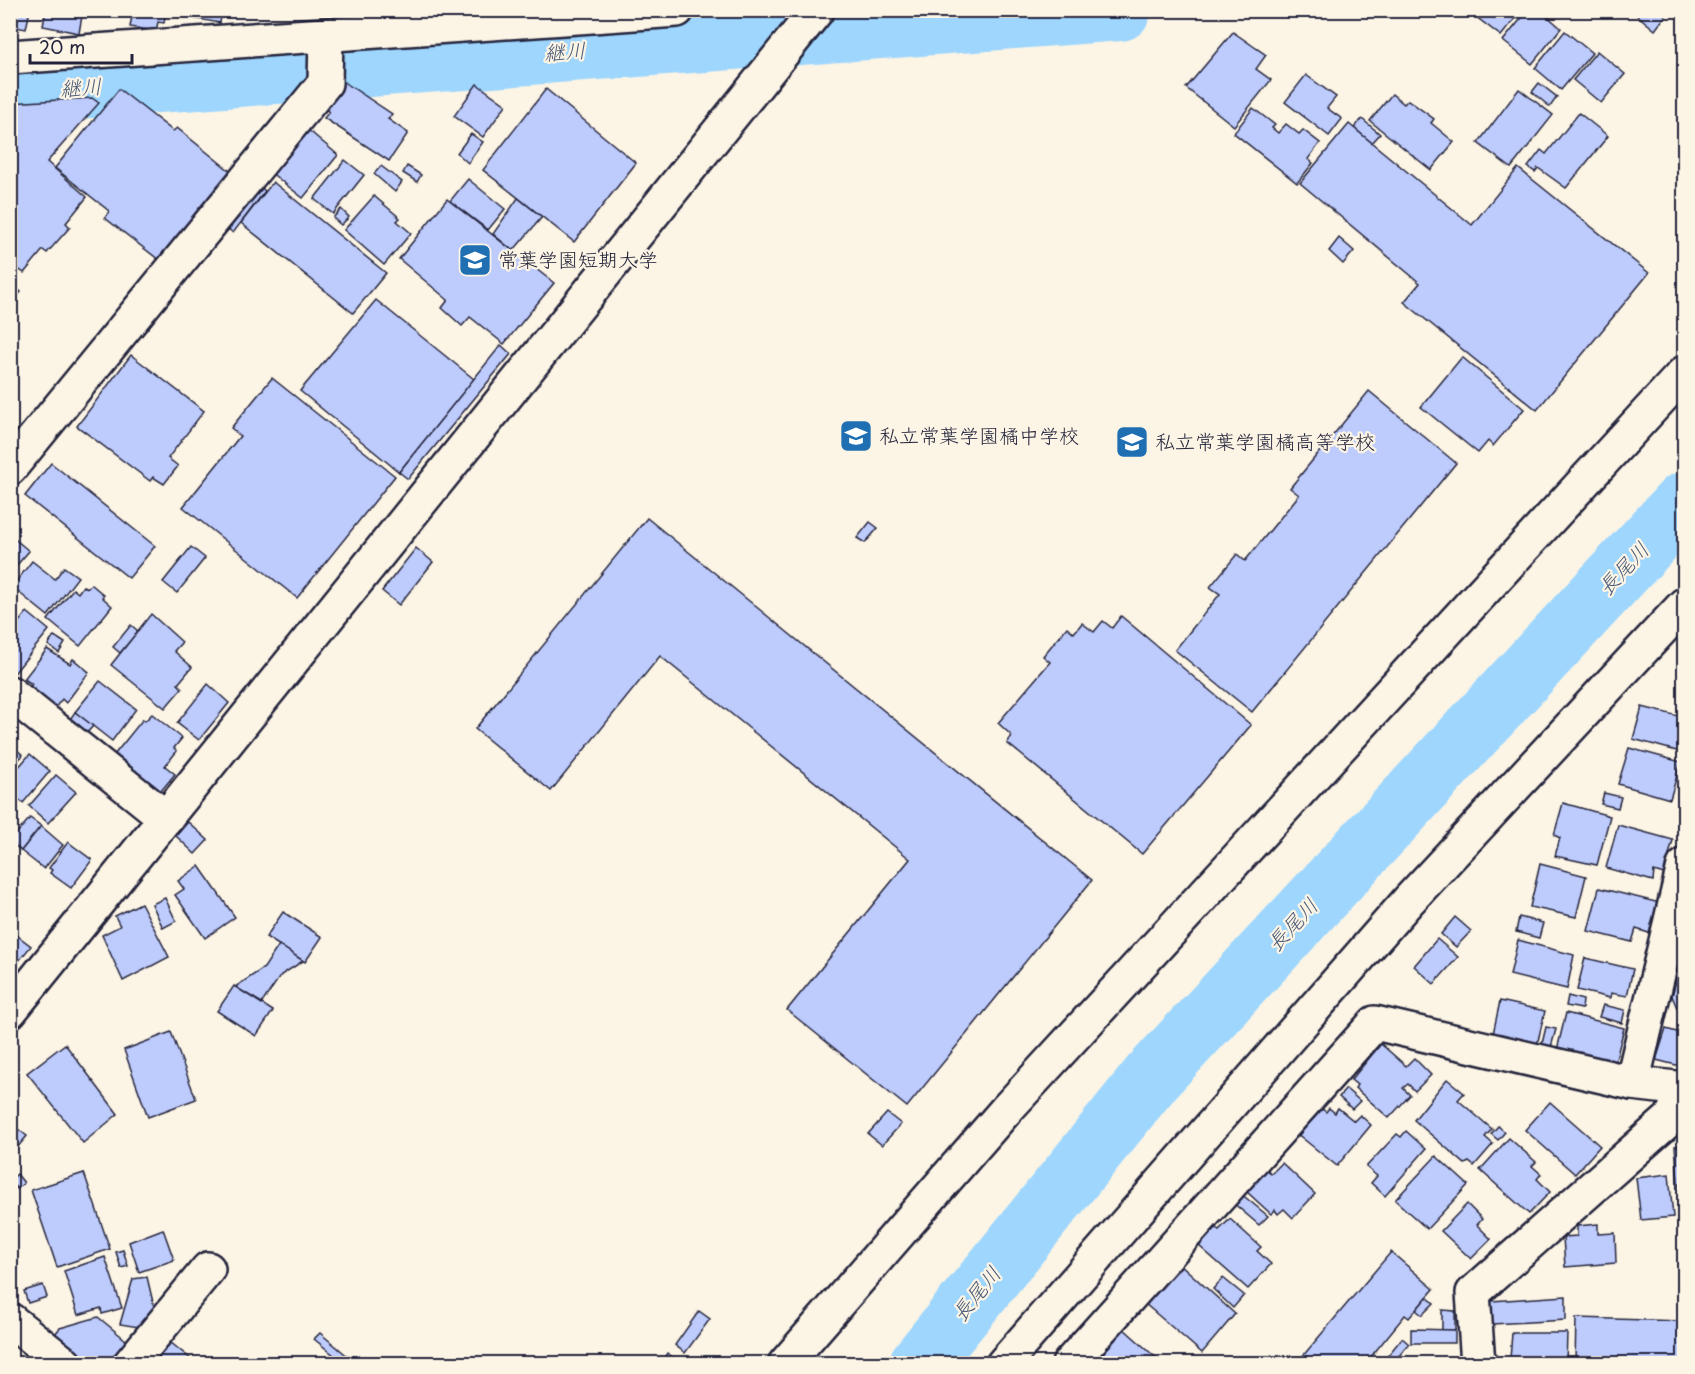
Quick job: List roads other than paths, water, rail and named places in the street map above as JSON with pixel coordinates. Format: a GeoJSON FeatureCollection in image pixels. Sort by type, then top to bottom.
{"type":"FeatureCollection","features":[{"type":"Feature","properties":{"kind":"street"},"geometry":{"type":"LineString","coordinates":[[10,57],[326,37],[362,22],[677,10]]}},
{"type":"Feature","properties":{"kind":"street"},"geometry":{"type":"LineString","coordinates":[[10,1011],[817,10]]}},
{"type":"Feature","properties":{"kind":"street"},"geometry":{"type":"LineString","coordinates":[[10,468],[325,83],[326,37]]}},
{"type":"Feature","properties":{"kind":"street"},"geometry":{"type":"LineString","coordinates":[[785,1364],[1006,1110],[1684,373]]}},
{"type":"Feature","properties":{"kind":"street"},"geometry":{"type":"LineString","coordinates":[[1003,1364],[1409,900],[1684,605]]}},
{"type":"Feature","properties":{"kind":"street"},"geometry":{"type":"LineString","coordinates":[[10,693],[166,818]]}},
{"type":"Feature","properties":{"kind":"street"},"geometry":{"type":"LineString","coordinates":[[1632,1083],[1684,866]]}},
{"type":"Feature","properties":{"kind":"street"},"geometry":{"type":"LineString","coordinates":[[1069,1364],[1375,1023],[1632,1083],[1684,1090],[1671,1118],[1473,1293],[1478,1364]]}},
{"type":"Feature","properties":{"kind":"street"},"geometry":{"type":"LineString","coordinates":[[130,1364],[208,1269]]}},
{"type":"Feature","properties":{"kind":"street"},"geometry":{"type":"LineString","coordinates":[[10,1320],[64,1364]]}},
{"type":"Feature","properties":{"kind":"waterway","name":"継川"},"geometry":{"type":"LineString","coordinates":[[10,93],[1120,10]]}},
{"type":"Feature","properties":{"kind":"waterway","name":"長尾川"},"geometry":{"type":"LineString","coordinates":[[920,1364],[1152,1077],[1684,503]]}},
{"type":"Feature","properties":{"kind":"place","name":"常葉学園短期大学"},"geometry":{"type":"Point","coordinates":[475,260]}},
{"type":"Feature","properties":{"kind":"place","name":"私立常葉学園橘中学校"},"geometry":{"type":"Point","coordinates":[856,436]}},
{"type":"Feature","properties":{"kind":"place","name":"私立常葉学園橘高等学校"},"geometry":{"type":"Point","coordinates":[1132,442]}}]}
